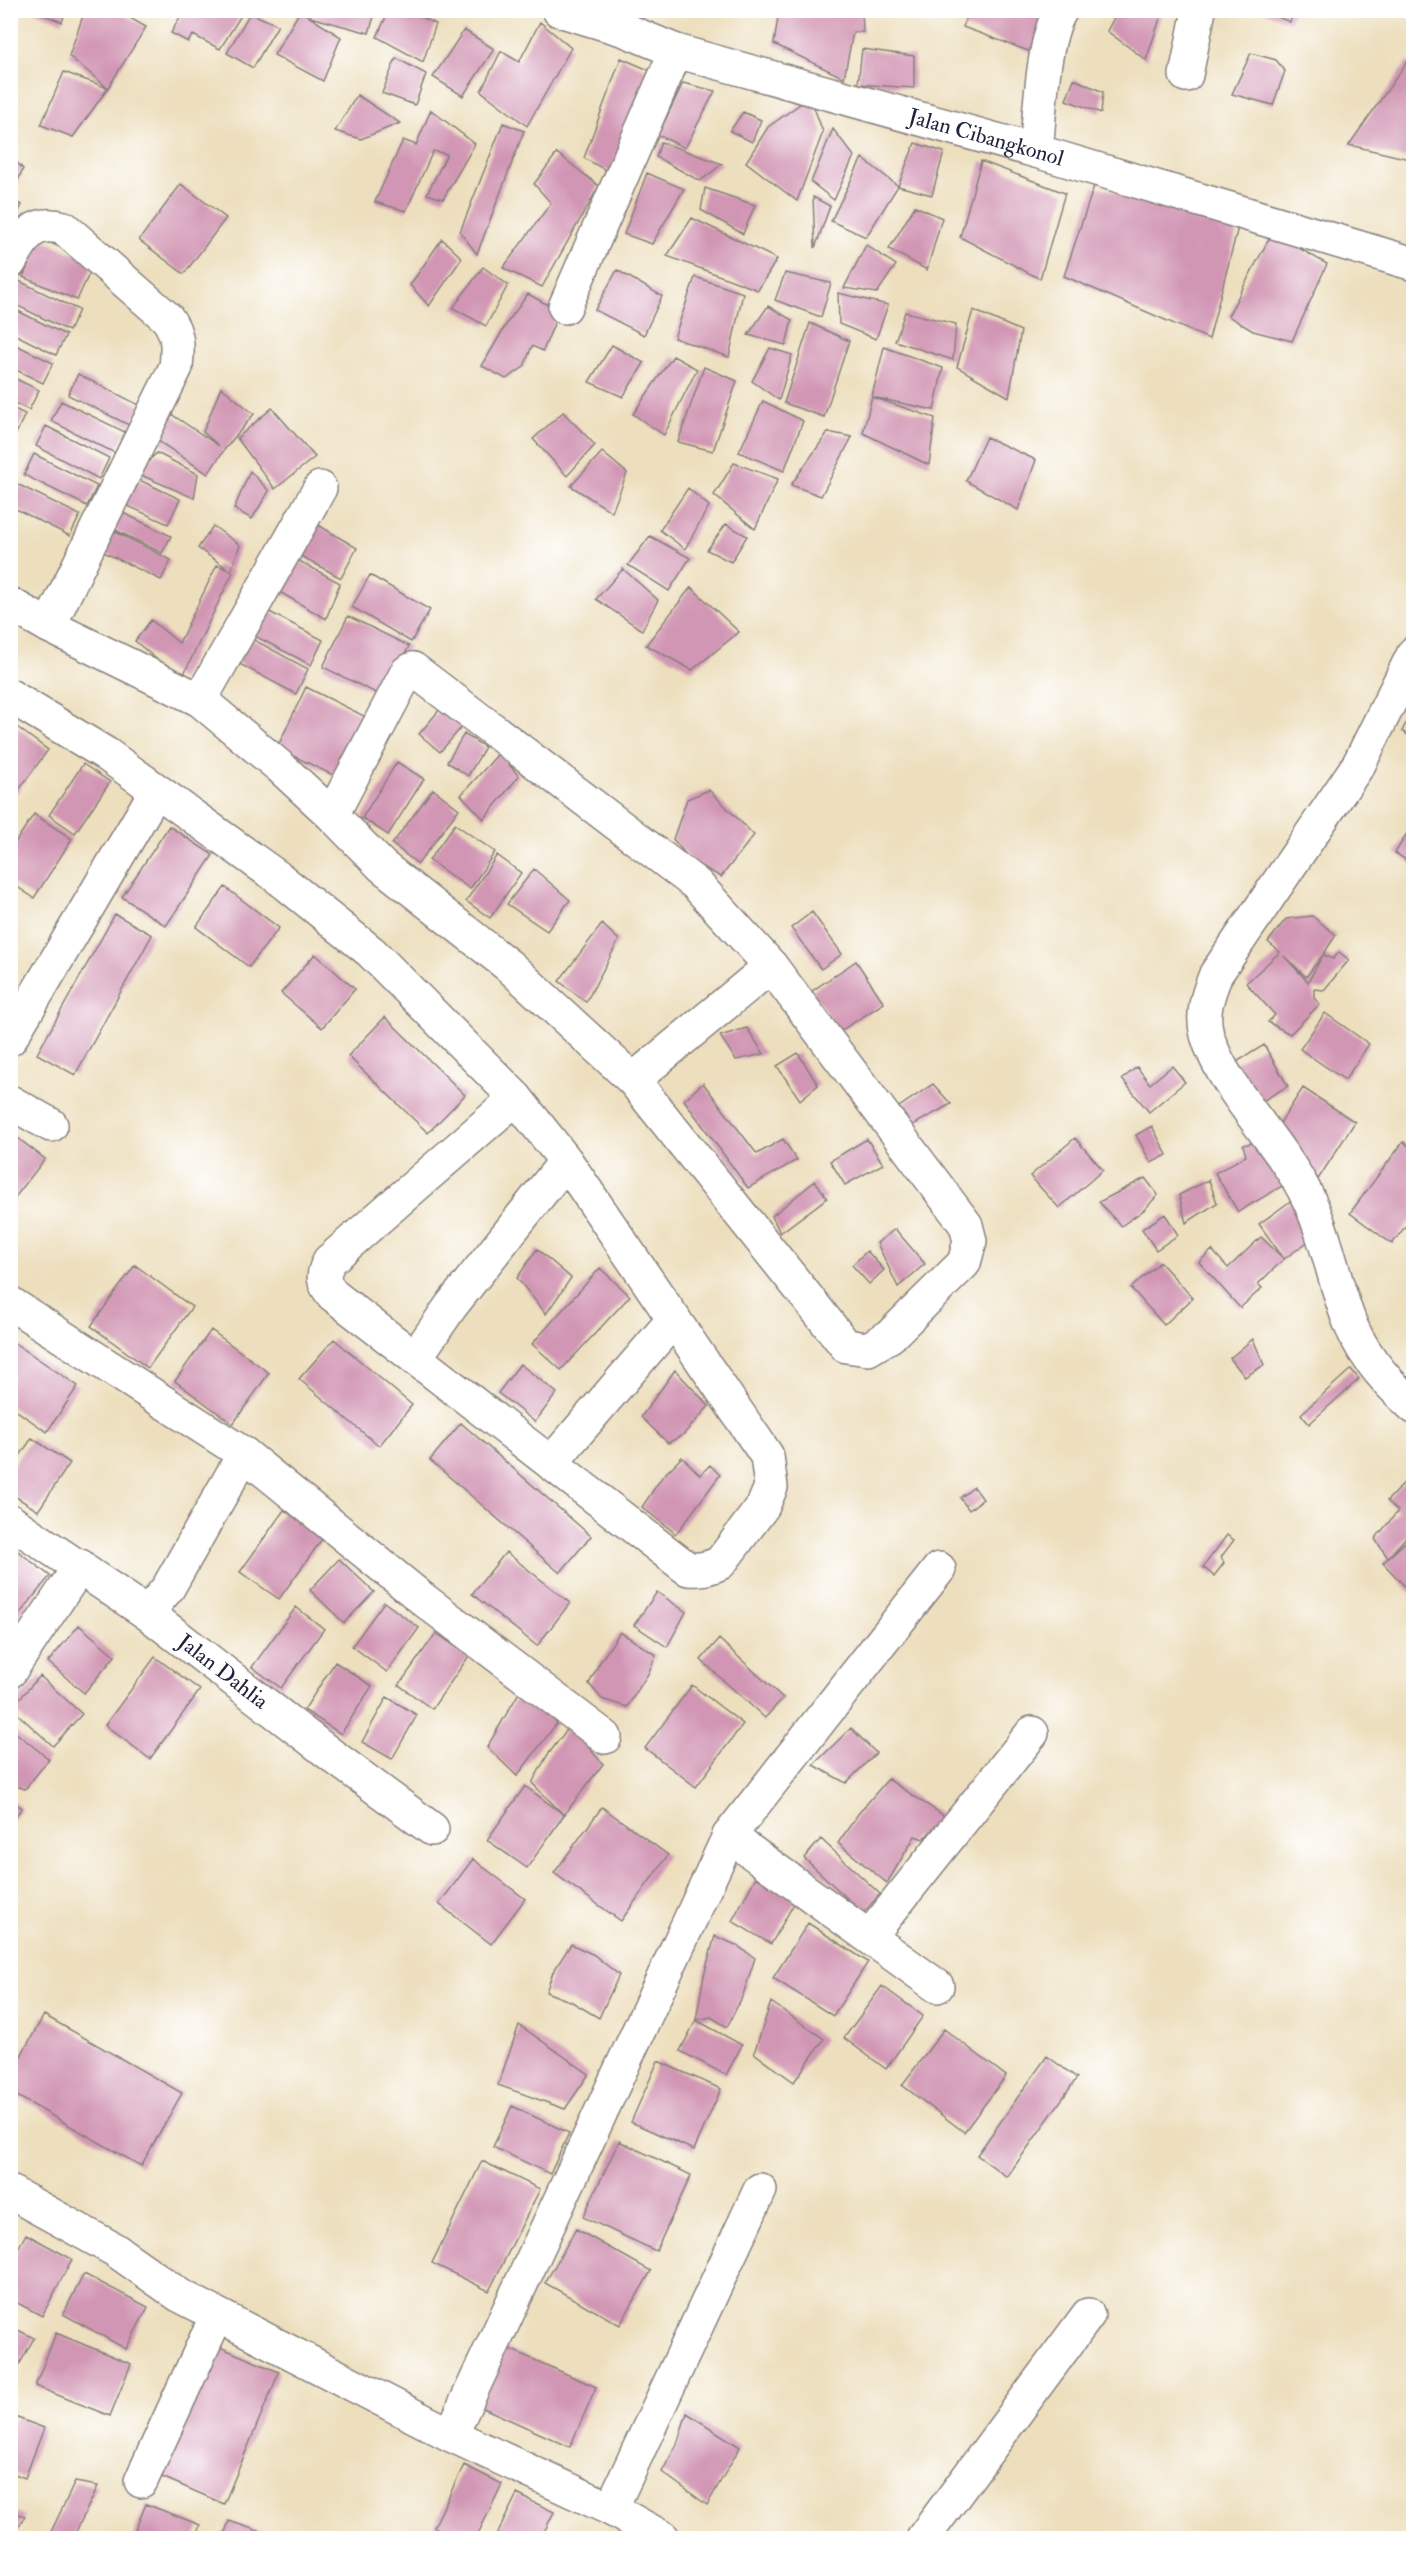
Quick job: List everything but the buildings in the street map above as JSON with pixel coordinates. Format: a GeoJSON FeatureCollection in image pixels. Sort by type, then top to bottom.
{"type":"FeatureCollection","features":[{"type":"Feature","properties":{"kind":"street","name":"Jalan Cibangkonol"},"geometry":{"type":"LineString","coordinates":[[559,10],[625,30],[676,51],[1036,151],[1413,264]]}},
{"type":"Feature","properties":{"kind":"street"},"geometry":{"type":"LineString","coordinates":[[1036,151],[1048,54],[1057,17],[1061,10]]}},
{"type":"Feature","properties":{"kind":"street"},"geometry":{"type":"LineString","coordinates":[[1186,75],[1199,10]]}},
{"type":"Feature","properties":{"kind":"street"},"geometry":{"type":"LineString","coordinates":[[565,306],[676,51]]}},
{"type":"Feature","properties":{"kind":"street"},"geometry":{"type":"LineString","coordinates":[[10,262],[22,241],[33,230],[48,224],[64,228],[166,318],[174,327],[178,341],[176,367],[49,626]]}},
{"type":"Feature","properties":{"kind":"street"},"geometry":{"type":"LineString","coordinates":[[200,700],[320,488]]}},
{"type":"Feature","properties":{"kind":"street"},"geometry":{"type":"LineString","coordinates":[[10,604],[49,626],[200,700],[279,766],[382,866],[509,966],[633,1080],[846,1346],[868,1349],[890,1336],[964,1263],[970,1241],[966,1225],[771,966],[696,884],[413,669],[407,672],[332,815]]}},
{"type":"Feature","properties":{"kind":"street"},"geometry":{"type":"LineString","coordinates":[[1413,653],[1359,764],[1216,974],[1205,1002],[1206,1033],[1216,1060],[1304,1189],[1325,1239],[1347,1317],[1366,1353],[1393,1388],[1413,1407]]}},
{"type":"Feature","properties":{"kind":"street"},"geometry":{"type":"LineString","coordinates":[[10,696],[106,754],[280,879],[371,952],[516,1098],[566,1161],[767,1456],[771,1487],[763,1506],[720,1563],[701,1570],[688,1569],[333,1295],[324,1284],[322,1275],[329,1261],[516,1098]]}},
{"type":"Feature","properties":{"kind":"street"},"geometry":{"type":"LineString","coordinates":[[10,1038],[156,791]]}},
{"type":"Feature","properties":{"kind":"street"},"geometry":{"type":"LineString","coordinates":[[633,1080],[771,966]]}},
{"type":"Feature","properties":{"kind":"street"},"geometry":{"type":"LineString","coordinates":[[10,1102],[51,1125]]}},
{"type":"Feature","properties":{"kind":"street"},"geometry":{"type":"LineString","coordinates":[[415,1358],[451,1306],[566,1161]]}},
{"type":"Feature","properties":{"kind":"street"},"geometry":{"type":"LineString","coordinates":[[10,1303],[244,1454],[424,1600],[605,1737]]}},
{"type":"Feature","properties":{"kind":"street"},"geometry":{"type":"LineString","coordinates":[[550,1463],[674,1319]]}},
{"type":"Feature","properties":{"kind":"street"},"geometry":{"type":"LineString","coordinates":[[147,1613],[168,1588],[244,1454]]}},
{"type":"Feature","properties":{"kind":"street","name":"Jalan Dahlia"},"geometry":{"type":"LineString","coordinates":[[10,1521],[147,1613],[330,1754],[432,1829]]}},
{"type":"Feature","properties":{"kind":"street"},"geometry":{"type":"LineString","coordinates":[[10,1671],[80,1566]]}},
{"type":"Feature","properties":{"kind":"street"},"geometry":{"type":"LineString","coordinates":[[451,2434],[729,1836],[939,1569]]}},
{"type":"Feature","properties":{"kind":"street"},"geometry":{"type":"LineString","coordinates":[[870,1936],[1032,1733]]}},
{"type":"Feature","properties":{"kind":"street"},"geometry":{"type":"LineString","coordinates":[[729,1836],[937,1986]]}},
{"type":"Feature","properties":{"kind":"street"},"geometry":{"type":"LineString","coordinates":[[611,2509],[760,2190]]}},
{"type":"Feature","properties":{"kind":"street"},"geometry":{"type":"LineString","coordinates":[[10,2192],[115,2250],[179,2295],[451,2434],[611,2509],[663,2538]]}},
{"type":"Feature","properties":{"kind":"street"},"geometry":{"type":"LineString","coordinates":[[141,2481],[217,2315]]}},
{"type":"Feature","properties":{"kind":"street"},"geometry":{"type":"LineString","coordinates":[[923,2538],[1088,2315]]}}]}
